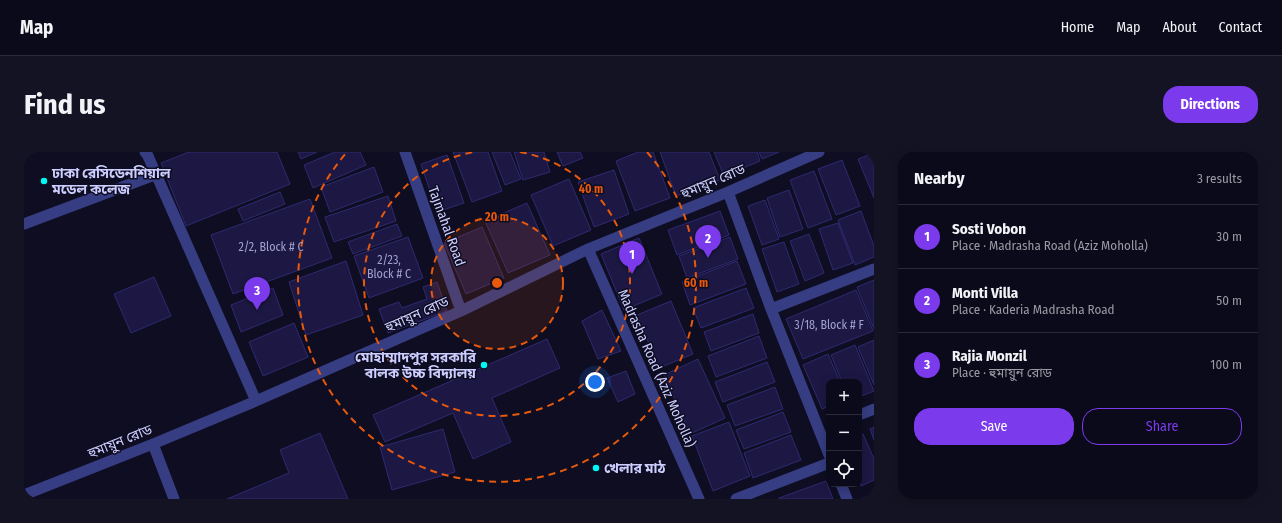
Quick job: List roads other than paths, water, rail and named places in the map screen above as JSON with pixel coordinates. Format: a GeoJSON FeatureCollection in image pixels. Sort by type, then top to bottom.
{"type":"FeatureCollection","features":[{"type":"Feature","properties":{"kind":"street","name":"Tajmahal Road"},"geometry":{"type":"LineString","coordinates":[[405,152],[461,311]]}},
{"type":"Feature","properties":{"kind":"street","name":"হুমায়ুন রোড"},"geometry":{"type":"LineString","coordinates":[[24,495],[256,402],[461,311],[588,249],[728,192],[819,152]]}},
{"type":"Feature","properties":{"kind":"street"},"geometry":{"type":"LineString","coordinates":[[147,153],[256,402]]}},
{"type":"Feature","properties":{"kind":"street"},"geometry":{"type":"LineString","coordinates":[[24,224],[157,174]]}},
{"type":"Feature","properties":{"kind":"street"},"geometry":{"type":"LineString","coordinates":[[728,192],[771,309],[824,429],[828,451]]}},
{"type":"Feature","properties":{"kind":"street","name":"Madrasha Road (Aziz Moholla)"},"geometry":{"type":"LineString","coordinates":[[588,249],[699,499]]}},
{"type":"Feature","properties":{"kind":"street"},"geometry":{"type":"LineString","coordinates":[[771,309],[874,269]]}},
{"type":"Feature","properties":{"kind":"street"},"geometry":{"type":"LineString","coordinates":[[862,414],[874,409]]}},
{"type":"Feature","properties":{"kind":"street"},"geometry":{"type":"LineString","coordinates":[[153,444],[174,499]]}},
{"type":"Feature","properties":{"kind":"street"},"geometry":{"type":"LineString","coordinates":[[736,499],[826,464]]}},
{"type":"Feature","properties":{"kind":"street"},"geometry":{"type":"LineString","coordinates":[[842,487],[847,499]]}},
{"type":"Feature","properties":{"kind":"place","name":"ঢাকা রেসিডেনশিয়াল মডেল কলেজ"},"geometry":{"type":"Point","coordinates":[44,181]}},
{"type":"Feature","properties":{"kind":"place","name":"Monti Villa"},"geometry":{"type":"Point","coordinates":[708,258]}},
{"type":"Feature","properties":{"kind":"place","name":"Sosti Vobon"},"geometry":{"type":"Point","coordinates":[632,274]}},
{"type":"Feature","properties":{"kind":"place","name":"Rajia Monzil"},"geometry":{"type":"Point","coordinates":[257,310]}},
{"type":"Feature","properties":{"kind":"place","name":"মোহাম্মাদপুর সরকারি বালক উচ্চ বিদ্যালয়"},"geometry":{"type":"Point","coordinates":[484,365]}},
{"type":"Feature","properties":{"kind":"place","name":"খেলার মাঠ"},"geometry":{"type":"Point","coordinates":[596,468]}}]}
